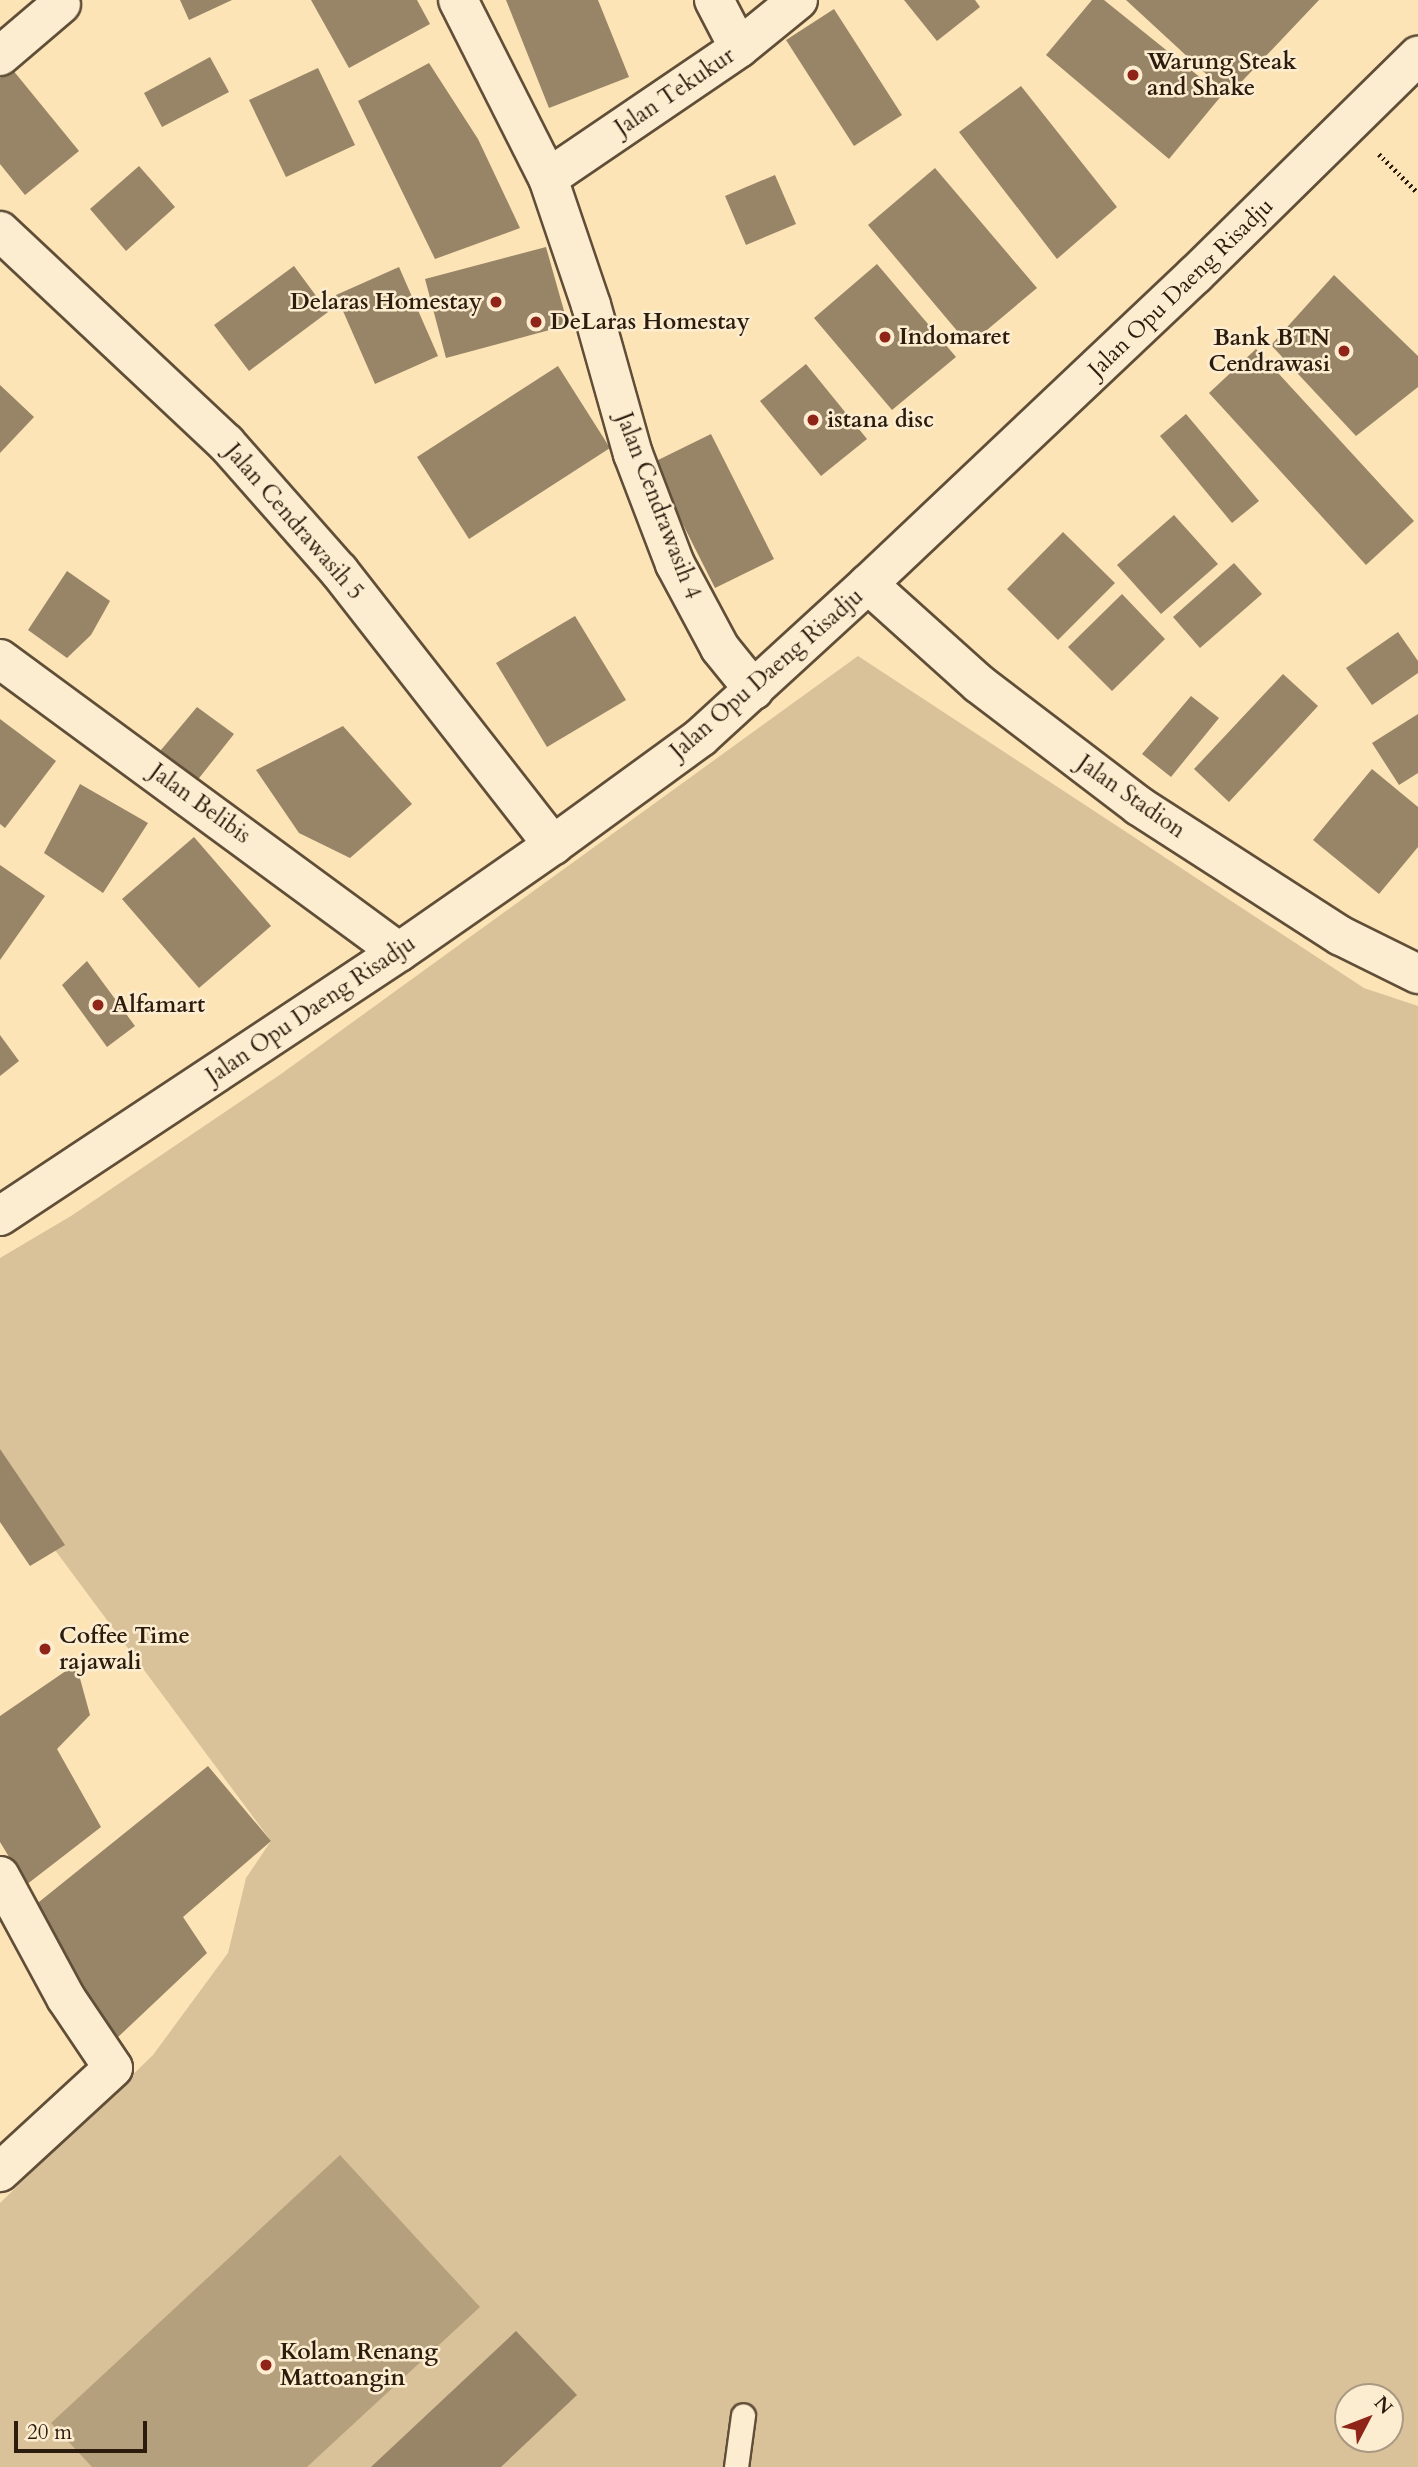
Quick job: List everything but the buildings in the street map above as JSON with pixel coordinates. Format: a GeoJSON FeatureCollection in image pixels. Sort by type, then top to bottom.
{"type":"FeatureCollection","features":[{"type":"Feature","properties":{"kind":"street","name":"Jalan Cendrawasih 4"},"geometry":{"type":"LineString","coordinates":[[458,0],[548,178],[591,305],[633,454],[675,564],[720,648],[754,690]]}},
{"type":"Feature","properties":{"kind":"street"},"geometry":{"type":"LineString","coordinates":[[715,0],[740,48]]}},
{"type":"Feature","properties":{"kind":"street","name":"Jalan Tekukur"},"geometry":{"type":"LineString","coordinates":[[548,178],[740,48],[798,0]]}},
{"type":"Feature","properties":{"kind":"street"},"geometry":{"type":"LineString","coordinates":[[0,56],[61,4]]}},
{"type":"Feature","properties":{"kind":"street","name":"Jalan Opu Daeng Risadju"},"geometry":{"type":"LineString","coordinates":[[0,1216],[399,951],[553,845],[701,737],[868,584],[1351,125],[1418,57]]}},
{"type":"Feature","properties":{"kind":"street","name":"Jalan Cendrawasih 5"},"geometry":{"type":"LineString","coordinates":[[0,231],[226,443],[339,571],[553,845]]}},
{"type":"Feature","properties":{"kind":"street","name":"Jalan Stadion"},"geometry":{"type":"LineString","coordinates":[[868,584],[979,684],[1139,806],[1341,936],[1418,974]]}},
{"type":"Feature","properties":{"kind":"street","name":"Jalan Belibis"},"geometry":{"type":"LineString","coordinates":[[0,659],[399,951]]}},
{"type":"Feature","properties":{"kind":"street"},"geometry":{"type":"LineString","coordinates":[[0,1876],[66,1998],[113,2067],[0,2172]]}},
{"type":"Feature","properties":{"kind":"lane"},"geometry":{"type":"LineString","coordinates":[[736,2467],[743,2415]]}},
{"type":"Feature","properties":{"kind":"path"},"geometry":{"type":"LineString","coordinates":[[1351,125],[1418,193]]}},
{"type":"Feature","properties":{"kind":"shaded area"},"geometry":{"type":"Polygon","coordinates":[[[858,656],[1364,988],[1418,1006],[1418,2467],[0,2467],[0,2203],[153,2055],[228,1953],[246,1878],[271,1841],[0,1476],[0,1258],[71,1216],[281,1074],[858,656]]]}},
{"type":"Feature","properties":{"kind":"shaded area","name":"Kolam Renang Mattoangin"},"geometry":{"type":"Polygon","coordinates":[[[340,2155],[480,2307],[307,2467],[92,2467],[51,2423],[340,2155]]]}},
{"type":"Feature","properties":{"kind":"place","name":"Warung Steak and Shake"},"geometry":{"type":"Point","coordinates":[1133,75]}},
{"type":"Feature","properties":{"kind":"place","name":"Delaras Homestay"},"geometry":{"type":"Point","coordinates":[496,302]}},
{"type":"Feature","properties":{"kind":"place","name":"DeLaras Homestay"},"geometry":{"type":"Point","coordinates":[536,322]}},
{"type":"Feature","properties":{"kind":"place","name":"Indomaret"},"geometry":{"type":"Point","coordinates":[885,337]}},
{"type":"Feature","properties":{"kind":"place","name":"Bank BTN Cendrawasi"},"geometry":{"type":"Point","coordinates":[1344,351]}},
{"type":"Feature","properties":{"kind":"place","name":"istana disc"},"geometry":{"type":"Point","coordinates":[813,420]}},
{"type":"Feature","properties":{"kind":"place","name":"Alfamart"},"geometry":{"type":"Point","coordinates":[98,1005]}},
{"type":"Feature","properties":{"kind":"place","name":"Coffee Time rajawali"},"geometry":{"type":"Point","coordinates":[45,1649]}},
{"type":"Feature","properties":{"kind":"place","name":"Kolam Renang Mattoangin"},"geometry":{"type":"Point","coordinates":[266,2365]}}]}
